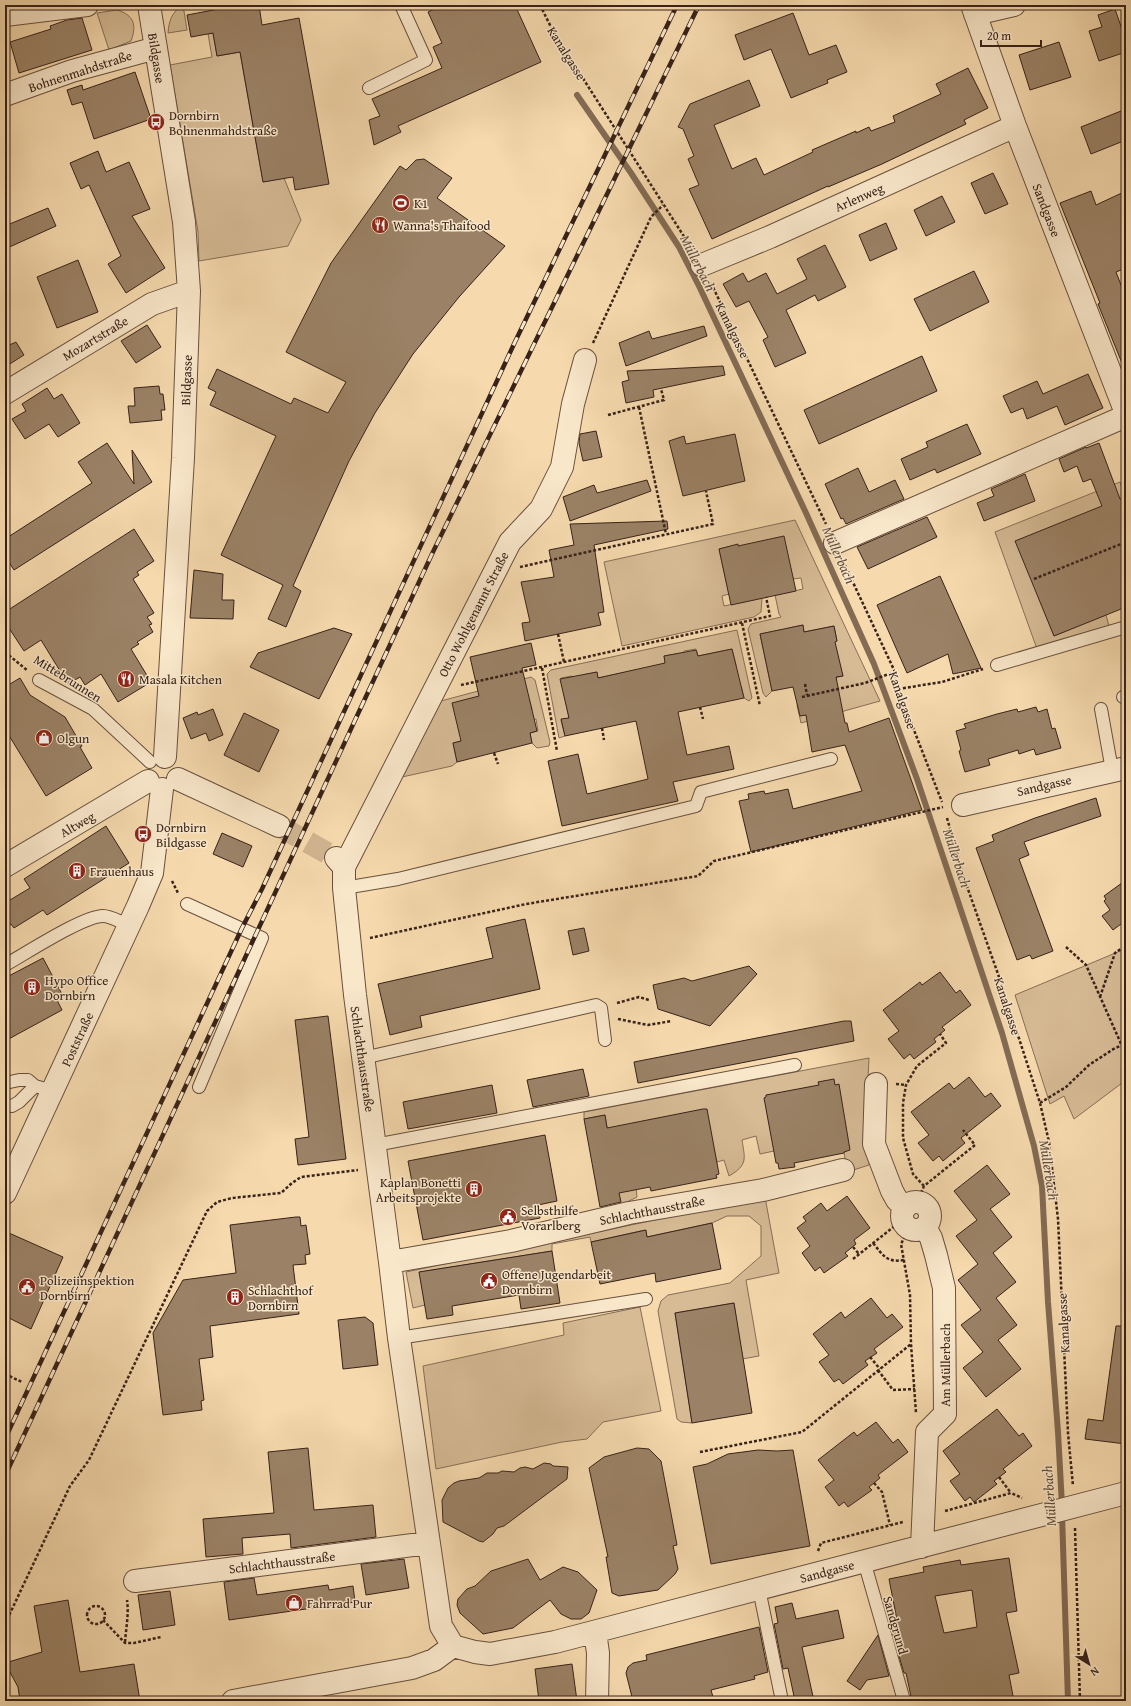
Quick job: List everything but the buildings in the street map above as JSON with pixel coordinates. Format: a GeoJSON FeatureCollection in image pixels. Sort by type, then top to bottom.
{"type":"FeatureCollection","features":[{"type":"Feature","properties":{"kind":"street"},"geometry":{"type":"LineString","coordinates":[[5,15],[87,5]]}},
{"type":"Feature","properties":{"kind":"street","name":"Bildgasse"},"geometry":{"type":"LineString","coordinates":[[149,5],[184,222],[189,291],[181,481],[161,774]]}},
{"type":"Feature","properties":{"kind":"street"},"geometry":{"type":"LineString","coordinates":[[973,10],[1014,5]]}},
{"type":"Feature","properties":{"kind":"street","name":"Sandgasse"},"geometry":{"type":"LineString","coordinates":[[973,10],[1015,126],[1126,414]]}},
{"type":"Feature","properties":{"kind":"street","name":"Bohnenmahdstraße"},"geometry":{"type":"LineString","coordinates":[[5,95],[72,71],[156,48]]}},
{"type":"Feature","properties":{"kind":"street","name":"Arlenweg"},"geometry":{"type":"LineString","coordinates":[[702,265],[770,237],[1015,126]]}},
{"type":"Feature","properties":{"kind":"street","name":"Mozartstraße"},"geometry":{"type":"LineString","coordinates":[[5,393],[152,304],[189,291]]}},
{"type":"Feature","properties":{"kind":"street","name":"Otto Wohlgenannt Straße"},"geometry":{"type":"LineString","coordinates":[[340,863],[437,684],[510,542],[541,509],[562,467],[573,404],[585,360]]}},
{"type":"Feature","properties":{"kind":"street"},"geometry":{"type":"LineString","coordinates":[[835,543],[1126,414]]}},
{"type":"Feature","properties":{"kind":"street","name":"Sandgasse"},"geometry":{"type":"LineString","coordinates":[[963,805],[1119,769]]}},
{"type":"Feature","properties":{"kind":"street"},"geometry":{"type":"LineString","coordinates":[[161,774],[279,826]]}},
{"type":"Feature","properties":{"kind":"street","name":"Altweg"},"geometry":{"type":"LineString","coordinates":[[5,866],[161,774]]}},
{"type":"Feature","properties":{"kind":"street","name":"Poststraße"},"geometry":{"type":"LineString","coordinates":[[5,1193],[44,1088],[129,925],[152,873],[161,774]]}},
{"type":"Feature","properties":{"kind":"street","name":"Schlachthausstraße"},"geometry":{"type":"LineString","coordinates":[[340,863],[344,888],[354,995],[375,1144],[399,1338],[428,1543],[441,1626],[453,1646]]}},
{"type":"Feature","properties":{"kind":"street","name":"Am Müllerbach"},"geometry":{"type":"LineString","coordinates":[[876,1084],[874,1144],[892,1191],[897,1200],[914,1212],[931,1238],[944,1288],[945,1414],[927,1432]]}},
{"type":"Feature","properties":{"kind":"street","name":"Schlachthausstraße"},"geometry":{"type":"LineString","coordinates":[[390,1262],[511,1241],[629,1213],[763,1190],[843,1170]]}},
{"type":"Feature","properties":{"kind":"street"},"geometry":{"type":"LineString","coordinates":[[922,1547],[927,1432]]}},
{"type":"Feature","properties":{"kind":"street","name":"Sandgasse"},"geometry":{"type":"LineString","coordinates":[[595,1632],[1126,1492]]}},
{"type":"Feature","properties":{"kind":"street","name":"Schlachthausstraße"},"geometry":{"type":"LineString","coordinates":[[135,1581],[428,1543]]}},
{"type":"Feature","properties":{"kind":"street"},"geometry":{"type":"LineString","coordinates":[[233,1701],[412,1668],[434,1660],[453,1646],[475,1652],[490,1654],[555,1642],[595,1632],[598,1653],[597,1701]]}},
{"type":"Feature","properties":{"kind":"lane"},"geometry":{"type":"LineString","coordinates":[[368,88],[426,60],[401,5]]}},
{"type":"Feature","properties":{"kind":"lane"},"geometry":{"type":"LineString","coordinates":[[997,665],[1126,627]]}},
{"type":"Feature","properties":{"kind":"lane","name":"Mittebrunnen"},"geometry":{"type":"LineString","coordinates":[[39,680],[93,709],[161,774]]}},
{"type":"Feature","properties":{"kind":"lane"},"geometry":{"type":"LineString","coordinates":[[1101,709],[1119,769]]}},
{"type":"Feature","properties":{"kind":"lane"},"geometry":{"type":"LineString","coordinates":[[344,888],[398,879],[696,806],[700,792],[831,759]]}},
{"type":"Feature","properties":{"kind":"lane"},"geometry":{"type":"LineString","coordinates":[[187,904],[262,938],[200,1087]]}},
{"type":"Feature","properties":{"kind":"lane"},"geometry":{"type":"LineString","coordinates":[[5,965],[90,918],[104,916],[129,925]]}},
{"type":"Feature","properties":{"kind":"lane"},"geometry":{"type":"LineString","coordinates":[[363,1058],[596,1005],[602,1012],[605,1040]]}},
{"type":"Feature","properties":{"kind":"lane"},"geometry":{"type":"LineString","coordinates":[[375,1144],[795,1065]]}},
{"type":"Feature","properties":{"kind":"lane"},"geometry":{"type":"LineString","coordinates":[[10,1082],[28,1080],[44,1088]]}},
{"type":"Feature","properties":{"kind":"lane"},"geometry":{"type":"LineString","coordinates":[[12,1106],[44,1088]]}},
{"type":"Feature","properties":{"kind":"lane"},"geometry":{"type":"LineString","coordinates":[[399,1338],[646,1298]]}},
{"type":"Feature","properties":{"kind":"lane","name":"Sandgrund"},"geometry":{"type":"LineString","coordinates":[[864,1561],[903,1698]]}},
{"type":"Feature","properties":{"kind":"lane"},"geometry":{"type":"LineString","coordinates":[[759,1589],[782,1701]]}},
{"type":"Feature","properties":{"kind":"path","name":"Kanalgasse"},"geometry":{"type":"LineString","coordinates":[[540,5],[554,33],[662,206],[702,265],[895,672],[898,689],[943,807],[964,878],[998,974],[1040,1103],[1049,1142],[1058,1218],[1068,1433],[1067,1508],[1080,1701]]}},
{"type":"Feature","properties":{"kind":"path"},"geometry":{"type":"LineString","coordinates":[[585,360],[651,218],[662,206]]}},
{"type":"Feature","properties":{"kind":"path"},"geometry":{"type":"LineString","coordinates":[[608,415],[664,400],[662,389]]}},
{"type":"Feature","properties":{"kind":"path"},"geometry":{"type":"LineString","coordinates":[[639,407],[666,534]]}},
{"type":"Feature","properties":{"kind":"path"},"geometry":{"type":"LineString","coordinates":[[496,568],[505,570],[713,524],[706,491]]}},
{"type":"Feature","properties":{"kind":"path"},"geometry":{"type":"LineString","coordinates":[[1034,579],[1126,542]]}},
{"type":"Feature","properties":{"kind":"path"},"geometry":{"type":"LineString","coordinates":[[437,684],[447,689],[770,616],[766,597]]}},
{"type":"Feature","properties":{"kind":"path"},"geometry":{"type":"LineString","coordinates":[[742,623],[760,706]]}},
{"type":"Feature","properties":{"kind":"path"},"geometry":{"type":"LineString","coordinates":[[558,634],[564,662]]}},
{"type":"Feature","properties":{"kind":"path","name":"Mittebrunnen"},"geometry":{"type":"LineString","coordinates":[[5,652],[39,680]]}},
{"type":"Feature","properties":{"kind":"path"},"geometry":{"type":"LineString","coordinates":[[898,689],[942,682],[997,665]]}},
{"type":"Feature","properties":{"kind":"path"},"geometry":{"type":"LineString","coordinates":[[542,668],[557,751]]}},
{"type":"Feature","properties":{"kind":"path"},"geometry":{"type":"LineString","coordinates":[[802,697],[865,683],[895,672]]}},
{"type":"Feature","properties":{"kind":"path"},"geometry":{"type":"LineString","coordinates":[[805,684],[807,696]]}},
{"type":"Feature","properties":{"kind":"path"},"geometry":{"type":"LineString","coordinates":[[700,707],[703,719]]}},
{"type":"Feature","properties":{"kind":"path"},"geometry":{"type":"LineString","coordinates":[[602,728],[604,740]]}},
{"type":"Feature","properties":{"kind":"path"},"geometry":{"type":"LineString","coordinates":[[494,753],[498,764]]}},
{"type":"Feature","properties":{"kind":"path"},"geometry":{"type":"LineString","coordinates":[[368,938],[526,904],[698,876],[714,861],[935,810]]}},
{"type":"Feature","properties":{"kind":"path"},"geometry":{"type":"LineString","coordinates":[[172,879],[176,890],[187,904]]}},
{"type":"Feature","properties":{"kind":"path"},"geometry":{"type":"LineString","coordinates":[[1100,997],[1115,953],[1126,945]]}},
{"type":"Feature","properties":{"kind":"path"},"geometry":{"type":"LineString","coordinates":[[1066,946],[1086,965],[1122,1046]]}},
{"type":"Feature","properties":{"kind":"path"},"geometry":{"type":"LineString","coordinates":[[602,1012],[639,997],[649,1000]]}},
{"type":"Feature","properties":{"kind":"path"},"geometry":{"type":"LineString","coordinates":[[602,1012],[648,1025],[672,1021]]}},
{"type":"Feature","properties":{"kind":"path"},"geometry":{"type":"LineString","coordinates":[[927,1432],[917,1423],[911,1344],[910,1295],[901,1244],[914,1212],[913,1174],[903,1138],[903,1103],[906,1085],[917,1066],[946,1044],[940,1034]]}},
{"type":"Feature","properties":{"kind":"path"},"geometry":{"type":"LineString","coordinates":[[1040,1103],[1066,1087],[1089,1065],[1115,1048],[1126,1044]]}},
{"type":"Feature","properties":{"kind":"path"},"geometry":{"type":"LineString","coordinates":[[852,1259],[914,1212],[975,1145],[963,1130]]}},
{"type":"Feature","properties":{"kind":"path"},"geometry":{"type":"LineString","coordinates":[[5,1624],[70,1486],[89,1460],[206,1210],[217,1202],[232,1198],[281,1193],[301,1177],[359,1170]]}},
{"type":"Feature","properties":{"kind":"path"},"geometry":{"type":"LineString","coordinates":[[873,1243],[888,1260],[904,1260]]}},
{"type":"Feature","properties":{"kind":"path"},"geometry":{"type":"LineString","coordinates":[[853,1247],[859,1254]]}},
{"type":"Feature","properties":{"kind":"path"},"geometry":{"type":"LineString","coordinates":[[700,1452],[802,1432],[911,1344]]}},
{"type":"Feature","properties":{"kind":"path"},"geometry":{"type":"LineString","coordinates":[[870,1357],[893,1390],[915,1389]]}},
{"type":"Feature","properties":{"kind":"path"},"geometry":{"type":"LineString","coordinates":[[5,1374],[22,1382]]}},
{"type":"Feature","properties":{"kind":"path"},"geometry":{"type":"LineString","coordinates":[[999,1477],[1011,1493]]}},
{"type":"Feature","properties":{"kind":"path"},"geometry":{"type":"LineString","coordinates":[[874,1483],[882,1492],[890,1526]]}},
{"type":"Feature","properties":{"kind":"path"},"geometry":{"type":"LineString","coordinates":[[125,1643],[125,1626],[128,1611],[127,1596],[135,1587],[135,1581]]}},
{"type":"Feature","properties":{"kind":"path"},"geometry":{"type":"LineString","coordinates":[[96,1605],[101,1607],[105,1616],[103,1620],[99,1623],[94,1623],[89,1620],[87,1616],[91,1607],[96,1605]]}},
{"type":"Feature","properties":{"kind":"path"},"geometry":{"type":"LineString","coordinates":[[103,1620],[125,1643],[134,1643],[161,1637]]}},
{"type":"Feature","properties":{"kind":"shaded area"},"geometry":{"type":"Polygon","coordinates":[[[183,5],[187,30],[168,33],[169,24],[172,17],[176,10],[183,5]]]}},
{"type":"Feature","properties":{"kind":"shaded area"},"geometry":{"type":"Polygon","coordinates":[[[117,10],[123,12],[133,21],[133,35],[131,41],[109,50],[97,13],[117,10]]]}},
{"type":"Feature","properties":{"kind":"shaded area"},"geometry":{"type":"Polygon","coordinates":[[[213,33],[217,56],[240,52],[263,182],[284,178],[301,220],[288,246],[199,261],[198,232],[170,65],[212,57],[208,34],[213,33]]]}},
{"type":"Feature","properties":{"kind":"shaded area"},"geometry":{"type":"Polygon","coordinates":[[[1120,482],[1125,497],[1016,541],[1126,566],[1040,601],[1054,636],[1106,615],[1109,626],[1037,649],[995,532],[1120,482]]]}},
{"type":"Feature","properties":{"kind":"shaded area"},"geometry":{"type":"Polygon","coordinates":[[[795,520],[880,701],[801,723],[797,705],[819,701],[815,682],[843,676],[829,643],[837,641],[834,626],[804,632],[803,625],[789,628],[782,637],[780,630],[760,634],[772,691],[766,697],[763,693],[748,629],[751,624],[781,617],[775,595],[803,589],[801,578],[793,579],[739,552],[737,545],[719,549],[729,594],[722,596],[724,606],[762,598],[761,612],[754,617],[622,646],[604,562],[795,520]]]}},
{"type":"Feature","properties":{"kind":"shaded area"},"geometry":{"type":"Polygon","coordinates":[[[737,630],[752,698],[749,701],[744,698],[741,686],[733,688],[736,665],[732,649],[698,656],[696,649],[684,651],[685,659],[676,654],[664,656],[673,696],[636,670],[598,678],[597,672],[583,675],[574,684],[572,676],[561,678],[569,718],[561,720],[565,736],[559,738],[547,674],[551,670],[737,630]]]}},
{"type":"Feature","properties":{"kind":"shaded area"},"geometry":{"type":"Polygon","coordinates":[[[531,677],[535,680],[550,742],[549,746],[537,748],[532,743],[530,733],[538,731],[536,719],[527,721],[532,709],[527,693],[489,694],[477,697],[479,704],[461,741],[453,743],[457,762],[452,766],[402,777],[437,702],[531,677]]]}},
{"type":"Feature","properties":{"kind":"shaded area"},"geometry":{"type":"Polygon","coordinates":[[[1125,949],[1126,1080],[1074,1119],[1064,1096],[1050,1104],[1015,995],[1125,949]]]}},
{"type":"Feature","properties":{"kind":"shaded area"},"geometry":{"type":"Polygon","coordinates":[[[869,1058],[868,1079],[871,1082],[869,1165],[847,1172],[844,1152],[774,1151],[760,1154],[756,1136],[742,1140],[744,1161],[735,1172],[729,1176],[724,1160],[717,1162],[703,1110],[639,1122],[646,1175],[635,1178],[637,1197],[621,1205],[605,1115],[584,1119],[584,1112],[869,1058]]]}},
{"type":"Feature","properties":{"kind":"shaded area"},"geometry":{"type":"Polygon","coordinates":[[[765,1197],[779,1273],[746,1280],[759,1356],[742,1359],[734,1303],[675,1313],[692,1423],[681,1422],[677,1419],[658,1311],[661,1301],[668,1295],[730,1283],[761,1256],[761,1226],[749,1216],[727,1216],[712,1223],[647,1237],[645,1230],[591,1242],[590,1237],[552,1244],[552,1251],[420,1272],[425,1305],[413,1308],[406,1272],[765,1197]]]}},
{"type":"Feature","properties":{"kind":"shaded area"},"geometry":{"type":"Polygon","coordinates":[[[640,1307],[661,1411],[603,1422],[587,1439],[562,1442],[436,1469],[423,1366],[564,1335],[563,1323],[640,1307]]]}},
{"type":"Feature","properties":{"kind":"waterway","name":"Müllerbach"},"geometry":{"type":"LineString","coordinates":[[577,95],[631,173],[679,247],[699,286],[806,513],[874,664],[917,779],[1002,1033],[1034,1146],[1042,1186],[1048,1302],[1062,1505]]}},
{"type":"Feature","properties":{"kind":"waterway","name":"Müllerbach"},"geometry":{"type":"LineString","coordinates":[[1062,1514],[1068,1701]]}},
{"type":"Feature","properties":{"kind":"tunnel"},"geometry":{"type":"LineString","coordinates":[[279,826],[336,858]]}},
{"type":"Feature","properties":{"kind":"railway"},"geometry":{"type":"LineString","coordinates":[[5,1439],[242,928],[262,889],[514,344],[677,5]]}},
{"type":"Feature","properties":{"kind":"railway"},"geometry":{"type":"LineString","coordinates":[[5,1476],[432,554],[699,5]]}},
{"type":"Feature","properties":{"kind":"place","name":"Dornbirn Bohnenmahdstraße"},"geometry":{"type":"Point","coordinates":[156,122]}},
{"type":"Feature","properties":{"kind":"place","name":"K1"},"geometry":{"type":"Point","coordinates":[401,203]}},
{"type":"Feature","properties":{"kind":"place","name":"Wanna's Thaifood"},"geometry":{"type":"Point","coordinates":[380,225]}},
{"type":"Feature","properties":{"kind":"place","name":"Masala Kitchen"},"geometry":{"type":"Point","coordinates":[126,679]}},
{"type":"Feature","properties":{"kind":"place","name":"Olgun"},"geometry":{"type":"Point","coordinates":[44,738]}},
{"type":"Feature","properties":{"kind":"place","name":"Dornbirn Bildgasse"},"geometry":{"type":"Point","coordinates":[143,834]}},
{"type":"Feature","properties":{"kind":"place","name":"Frauenhaus"},"geometry":{"type":"Point","coordinates":[77,871]}},
{"type":"Feature","properties":{"kind":"place","name":"Hypo Office Dornbirn"},"geometry":{"type":"Point","coordinates":[32,987]}},
{"type":"Feature","properties":{"kind":"place","name":"Kaplan Bonetti Arbeitsprojekte"},"geometry":{"type":"Point","coordinates":[474,1189]}},
{"type":"Feature","properties":{"kind":"place","name":"Selbsthilfe Vorarlberg"},"geometry":{"type":"Point","coordinates":[508,1217]}},
{"type":"Feature","properties":{"kind":"place","name":"Offene Jugendarbeit Dornbirn"},"geometry":{"type":"Point","coordinates":[489,1281]}},
{"type":"Feature","properties":{"kind":"place","name":"Polizeiinspektion Dornbirn"},"geometry":{"type":"Point","coordinates":[27,1287]}},
{"type":"Feature","properties":{"kind":"place","name":"Schlachthof Dornbirn"},"geometry":{"type":"Point","coordinates":[235,1297]}},
{"type":"Feature","properties":{"kind":"place","name":"Fahrrad Pur"},"geometry":{"type":"Point","coordinates":[294,1603]}}]}
